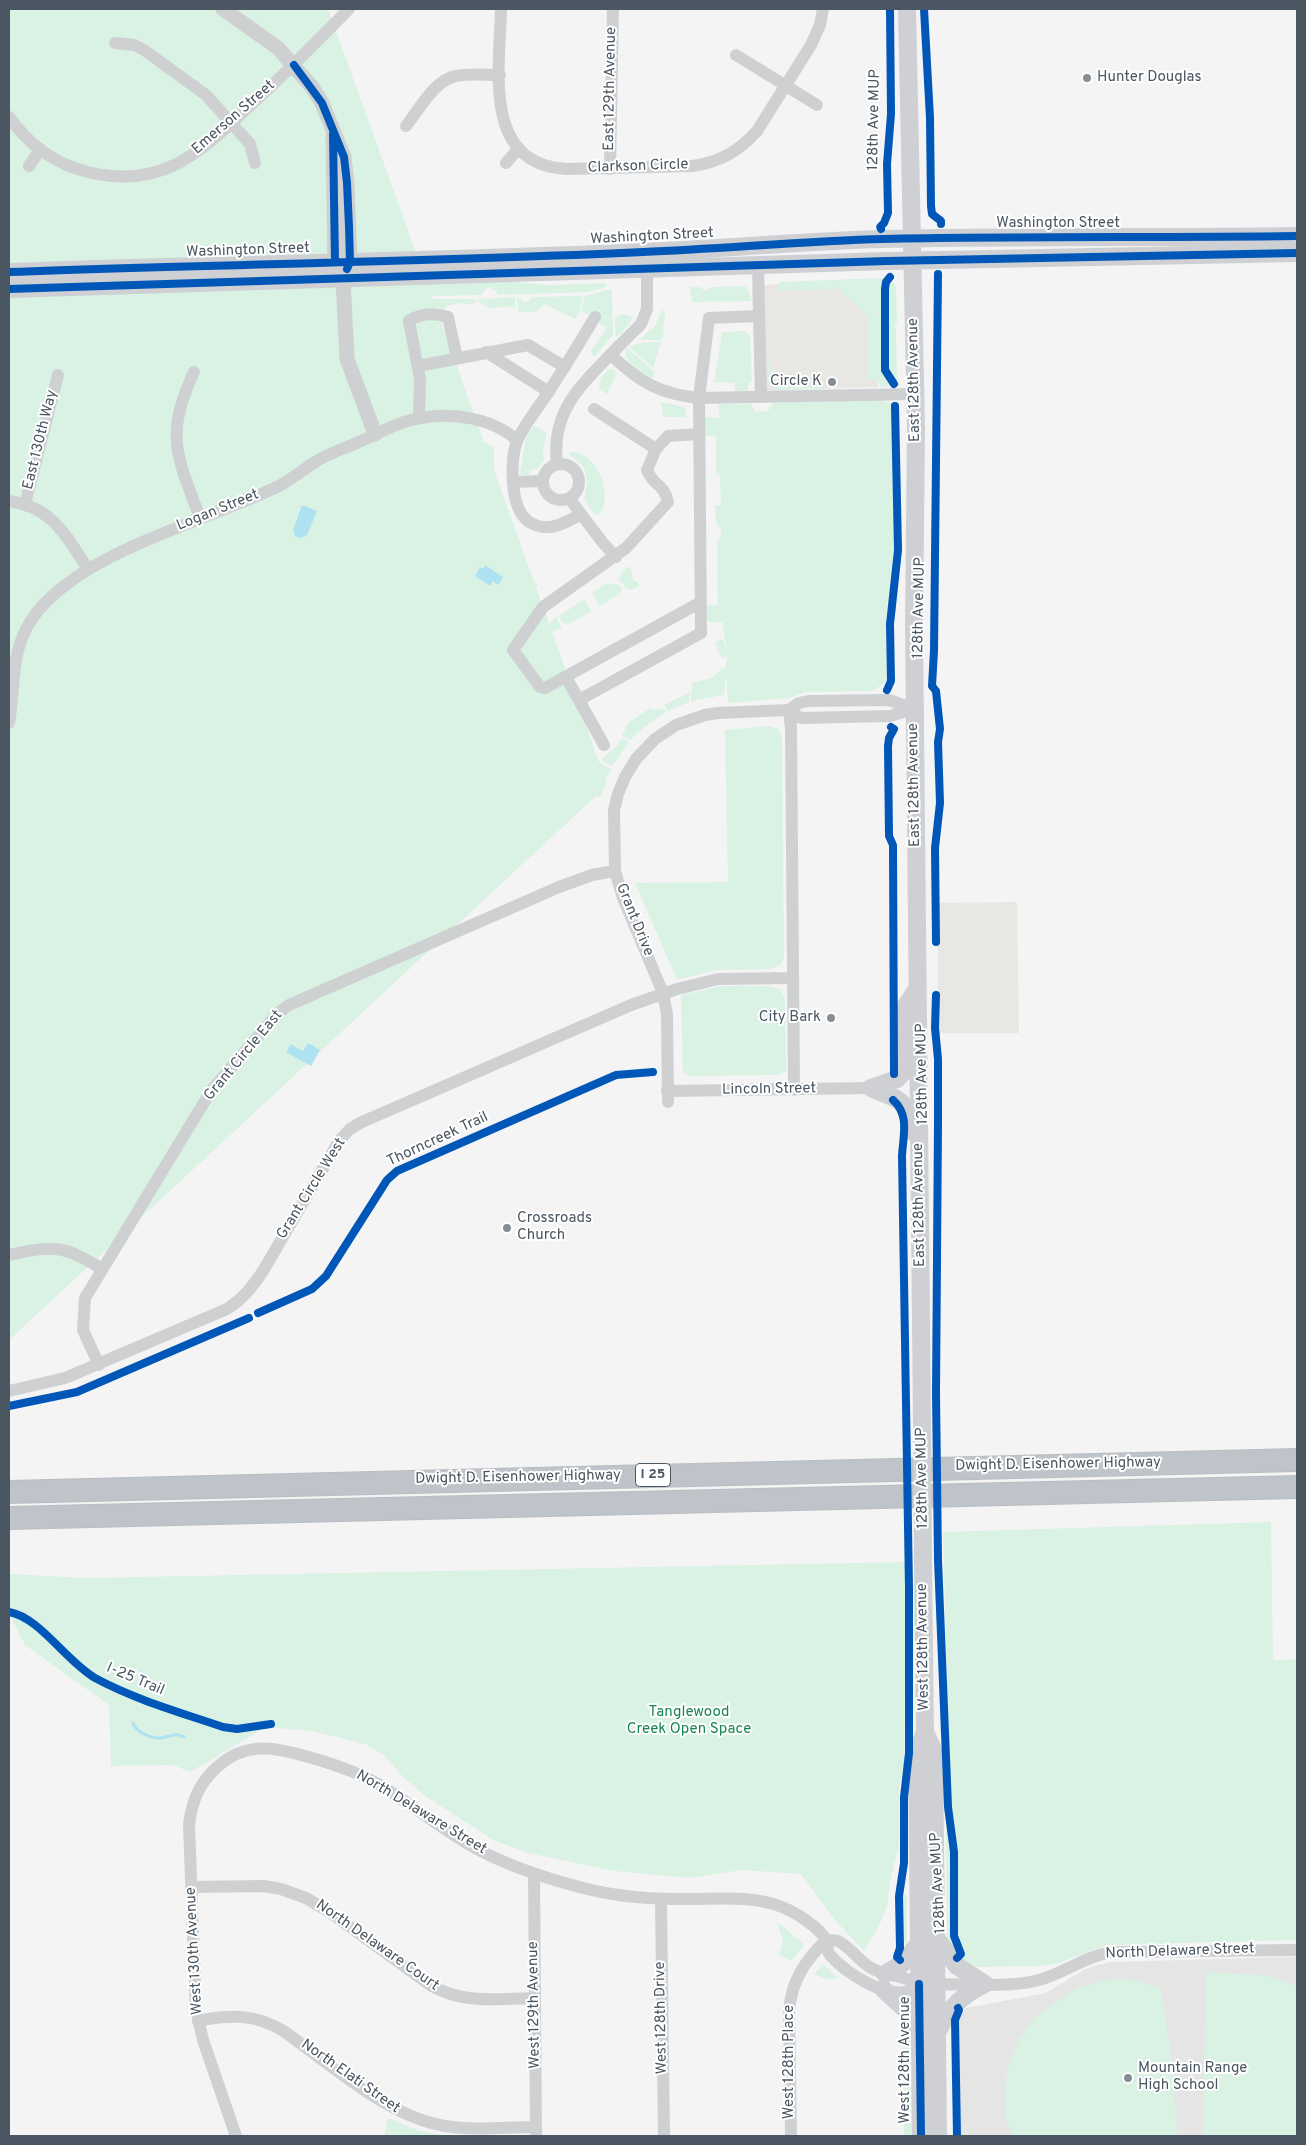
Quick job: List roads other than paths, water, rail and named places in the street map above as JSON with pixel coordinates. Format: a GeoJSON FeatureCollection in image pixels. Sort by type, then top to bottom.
{"type":"FeatureCollection","features":[{"type":"Feature","properties":{"kind":"highway","name":"Dwight D. Eisenhower Highway"},"geometry":{"type":"LineString","coordinates":[[9,1492],[1297,1460]]}},
{"type":"Feature","properties":{"kind":"highway"},"geometry":{"type":"LineString","coordinates":[[9,1506],[1297,1476]]}},
{"type":"Feature","properties":{"kind":"highway"},"geometry":{"type":"LineString","coordinates":[[9,1518],[1297,1487]]}},
{"type":"Feature","properties":{"kind":"highway"},"geometry":{"type":"LineString","coordinates":[[9,1529],[1297,1498]]}},
{"type":"Feature","properties":{"kind":"main road","name":"East 128th Avenue"},"geometry":{"type":"LineString","coordinates":[[907,9],[915,394],[914,709],[923,1561]]}},
{"type":"Feature","properties":{"kind":"main road","name":"Washington Street"},"geometry":{"type":"LineString","coordinates":[[9,272],[646,252],[781,243],[913,239],[1297,236]]}},
{"type":"Feature","properties":{"kind":"main road"},"geometry":{"type":"LineString","coordinates":[[646,252],[647,270]]}},
{"type":"Feature","properties":{"kind":"main road","name":"Washington Street"},"geometry":{"type":"LineString","coordinates":[[9,289],[913,261],[1297,253]]}},
{"type":"Feature","properties":{"kind":"main road"},"geometry":{"type":"LineString","coordinates":[[871,1088],[897,1079],[906,1069],[905,1007],[917,989]]}},
{"type":"Feature","properties":{"kind":"main road"},"geometry":{"type":"LineString","coordinates":[[871,1088],[893,1096],[904,1104],[919,1166]]}},
{"type":"Feature","properties":{"kind":"main road","name":"West 128th Avenue"},"geometry":{"type":"LineString","coordinates":[[921,2136],[928,2032],[927,1940],[934,1752],[925,1732],[923,1561]]}},
{"type":"Feature","properties":{"kind":"main road"},"geometry":{"type":"LineString","coordinates":[[927,1940],[957,1966],[985,1984],[970,1991],[957,2001],[928,2032],[906,2010],[884,1982],[927,1940]]}},
{"type":"Feature","properties":{"kind":"main road","name":"West 128th Avenue"},"geometry":{"type":"LineString","coordinates":[[928,2032],[938,2136]]}},
{"type":"Feature","properties":{"kind":"street"},"geometry":{"type":"LineString","coordinates":[[223,9],[278,48],[294,65],[322,103],[341,148],[346,168],[342,262],[347,359],[375,434]]}},
{"type":"Feature","properties":{"kind":"street","name":"Emerson Street"},"geometry":{"type":"LineString","coordinates":[[9,117],[40,150],[58,161],[90,172],[117,176],[145,175],[166,169],[194,155],[232,122],[294,65],[349,9]]}},
{"type":"Feature","properties":{"kind":"street","name":"Clarkson Circle"},"geometry":{"type":"LineString","coordinates":[[501,9],[500,109],[502,119],[508,134],[519,148],[536,161],[557,169],[693,166],[721,159],[741,147],[752,136],[816,35],[823,9]]}},
{"type":"Feature","properties":{"kind":"street","name":"East 129th Avenue"},"geometry":{"type":"LineString","coordinates":[[610,169],[613,9]]}},
{"type":"Feature","properties":{"kind":"street"},"geometry":{"type":"LineString","coordinates":[[115,43],[134,45],[144,50],[206,95],[250,144],[255,164]]}},
{"type":"Feature","properties":{"kind":"street"},"geometry":{"type":"LineString","coordinates":[[736,55],[817,105]]}},
{"type":"Feature","properties":{"kind":"street"},"geometry":{"type":"LineString","coordinates":[[406,126],[444,81],[462,76],[500,75]]}},
{"type":"Feature","properties":{"kind":"street"},"geometry":{"type":"LineString","coordinates":[[506,163],[519,148]]}},
{"type":"Feature","properties":{"kind":"street"},"geometry":{"type":"LineString","coordinates":[[29,166],[40,150]]}},
{"type":"Feature","properties":{"kind":"street"},"geometry":{"type":"LineString","coordinates":[[758,266],[761,397]]}},
{"type":"Feature","properties":{"kind":"street"},"geometry":{"type":"LineString","coordinates":[[557,464],[558,430],[564,413],[584,381],[641,324],[646,316],[647,270]]}},
{"type":"Feature","properties":{"kind":"street"},"geometry":{"type":"LineString","coordinates":[[419,418],[418,366],[409,321],[418,316],[440,315],[448,317],[457,358]]}},
{"type":"Feature","properties":{"kind":"street"},"geometry":{"type":"LineString","coordinates":[[579,700],[701,633],[699,398],[709,318],[759,316]]}},
{"type":"Feature","properties":{"kind":"street"},"geometry":{"type":"LineString","coordinates":[[581,514],[558,526],[545,528],[533,524],[524,517],[516,506],[513,482],[517,440],[595,317]]}},
{"type":"Feature","properties":{"kind":"street"},"geometry":{"type":"LineString","coordinates":[[418,366],[528,345],[565,367]]}},
{"type":"Feature","properties":{"kind":"street"},"geometry":{"type":"LineString","coordinates":[[486,352],[549,392]]}},
{"type":"Feature","properties":{"kind":"street"},"geometry":{"type":"LineString","coordinates":[[611,355],[628,371],[662,392],[678,396],[699,398],[915,394]]}},
{"type":"Feature","properties":{"kind":"street"},"geometry":{"type":"LineString","coordinates":[[194,372],[180,404],[176,440],[180,464],[200,518]]}},
{"type":"Feature","properties":{"kind":"street","name":"East 130th Way"},"geometry":{"type":"LineString","coordinates":[[24,504],[58,375]]}},
{"type":"Feature","properties":{"kind":"street"},"geometry":{"type":"LineString","coordinates":[[594,409],[656,449]]}},
{"type":"Feature","properties":{"kind":"street","name":"Logan Street"},"geometry":{"type":"LineString","coordinates":[[9,723],[16,656],[20,640],[29,624],[43,606],[88,569],[200,518],[280,485],[319,459],[375,434],[419,418],[441,415],[468,418],[507,431],[517,440]]}},
{"type":"Feature","properties":{"kind":"street"},"geometry":{"type":"LineString","coordinates":[[699,434],[668,436],[656,449],[647,470],[650,478],[665,490],[668,502],[616,557],[543,607],[513,650],[540,687],[545,688],[701,602]]}},
{"type":"Feature","properties":{"kind":"street"},"geometry":{"type":"LineString","coordinates":[[557,464],[572,468],[578,476],[576,491],[569,498],[558,500],[549,496],[543,487],[542,481],[548,469],[557,464]]}},
{"type":"Feature","properties":{"kind":"street"},"geometry":{"type":"LineString","coordinates":[[513,482],[542,481]]}},
{"type":"Feature","properties":{"kind":"street"},"geometry":{"type":"LineString","coordinates":[[569,498],[616,557]]}},
{"type":"Feature","properties":{"kind":"street"},"geometry":{"type":"LineString","coordinates":[[9,501],[38,509],[58,525],[88,569]]}},
{"type":"Feature","properties":{"kind":"street"},"geometry":{"type":"LineString","coordinates":[[566,676],[604,745]]}},
{"type":"Feature","properties":{"kind":"street","name":"Grant Drive"},"geometry":{"type":"LineString","coordinates":[[667,1096],[666,1014],[663,994],[623,898],[615,871],[614,810],[618,794],[630,769],[655,738],[676,725],[706,715],[789,710],[799,703],[808,701],[889,700],[914,709]]}},
{"type":"Feature","properties":{"kind":"street"},"geometry":{"type":"LineString","coordinates":[[789,710],[791,728],[794,1090]]}},
{"type":"Feature","properties":{"kind":"street","name":"Grant Circle East"},"geometry":{"type":"LineString","coordinates":[[99,1365],[83,1330],[85,1298],[211,1091],[278,1013],[289,1005],[559,887],[592,874],[615,871]]}},
{"type":"Feature","properties":{"kind":"street","name":"Grant Circle West"},"geometry":{"type":"LineString","coordinates":[[9,1391],[65,1378],[99,1365],[227,1309],[241,1300],[250,1291],[263,1271],[339,1141],[350,1129],[362,1122],[631,1005],[663,994],[718,979],[793,978]]}},
{"type":"Feature","properties":{"kind":"street","name":"Lincoln Street"},"geometry":{"type":"LineString","coordinates":[[667,1096],[871,1088]]}},
{"type":"Feature","properties":{"kind":"street"},"geometry":{"type":"LineString","coordinates":[[9,1255],[53,1248],[71,1252],[102,1269]]}},
{"type":"Feature","properties":{"kind":"street","name":"North Delaware Street"},"geometry":{"type":"LineString","coordinates":[[216,1768],[236,1754],[267,1748],[288,1750],[344,1768],[378,1784],[437,1826],[472,1846],[534,1874],[598,1891],[661,1899],[765,1902],[797,1914],[826,1940],[840,1942],[884,1982],[909,1978],[928,1984],[1023,1983],[1039,1980],[1096,1955],[1112,1952],[1297,1950]]}},
{"type":"Feature","properties":{"kind":"street","name":"West 130th Avenue"},"geometry":{"type":"LineString","coordinates":[[216,1768],[201,1786],[192,1808],[189,1825],[194,1983],[198,2021],[236,2136]]}},
{"type":"Feature","properties":{"kind":"street","name":"West 129th Avenue"},"geometry":{"type":"LineString","coordinates":[[534,1874],[536,2131]]}},
{"type":"Feature","properties":{"kind":"street","name":"North Delaware Court"},"geometry":{"type":"LineString","coordinates":[[191,1887],[255,1886],[290,1892],[321,1906],[430,1985],[444,1992],[469,1999],[535,1998]]}},
{"type":"Feature","properties":{"kind":"street","name":"West 128th Drive"},"geometry":{"type":"LineString","coordinates":[[661,1899],[664,2136]]}},
{"type":"Feature","properties":{"kind":"street","name":"West 128th Place"},"geometry":{"type":"LineString","coordinates":[[791,2136],[789,2012],[791,1994],[802,1967],[826,1940]]}},
{"type":"Feature","properties":{"kind":"street","name":"North Elati Street"},"geometry":{"type":"LineString","coordinates":[[198,2021],[235,2016],[250,2017],[271,2024],[386,2104],[419,2120],[463,2128],[536,2131]]}},
{"type":"Feature","properties":{"kind":"water"},"geometry":{"type":"Polygon","coordinates":[[[302,505],[317,511],[307,535],[301,538],[295,536],[293,530],[302,505]]]}},
{"type":"Feature","properties":{"kind":"water"},"geometry":{"type":"Polygon","coordinates":[[[485,565],[503,577],[498,585],[493,581],[490,586],[475,576],[480,567],[483,569],[485,565]]]}},
{"type":"Feature","properties":{"kind":"water"},"geometry":{"type":"Polygon","coordinates":[[[308,1043],[320,1050],[311,1066],[286,1052],[291,1044],[303,1051],[308,1043]]]}},
{"type":"Feature","properties":{"kind":"waterway"},"geometry":{"type":"LineString","coordinates":[[133,1723],[141,1732],[153,1737],[161,1738],[175,1735],[184,1737]]}},
{"type":"Feature","properties":{"kind":"place","name":"Hunter Douglas"},"geometry":{"type":"Point","coordinates":[1087,78]}},
{"type":"Feature","properties":{"kind":"place","name":"Circle K"},"geometry":{"type":"Point","coordinates":[832,382]}},
{"type":"Feature","properties":{"kind":"place","name":"City Bark"},"geometry":{"type":"Point","coordinates":[831,1018]}},
{"type":"Feature","properties":{"kind":"place","name":"Crossroads Church"},"geometry":{"type":"Point","coordinates":[507,1228]}},
{"type":"Feature","properties":{"kind":"place","name":"Mountain Range High School"},"geometry":{"type":"Point","coordinates":[1128,2078]}},
{"type":"Feature","properties":{"kind":"park label","name":"Tanglewood Creek Open Space"},"geometry":{"type":"Point","coordinates":[689,1722]}}]}
